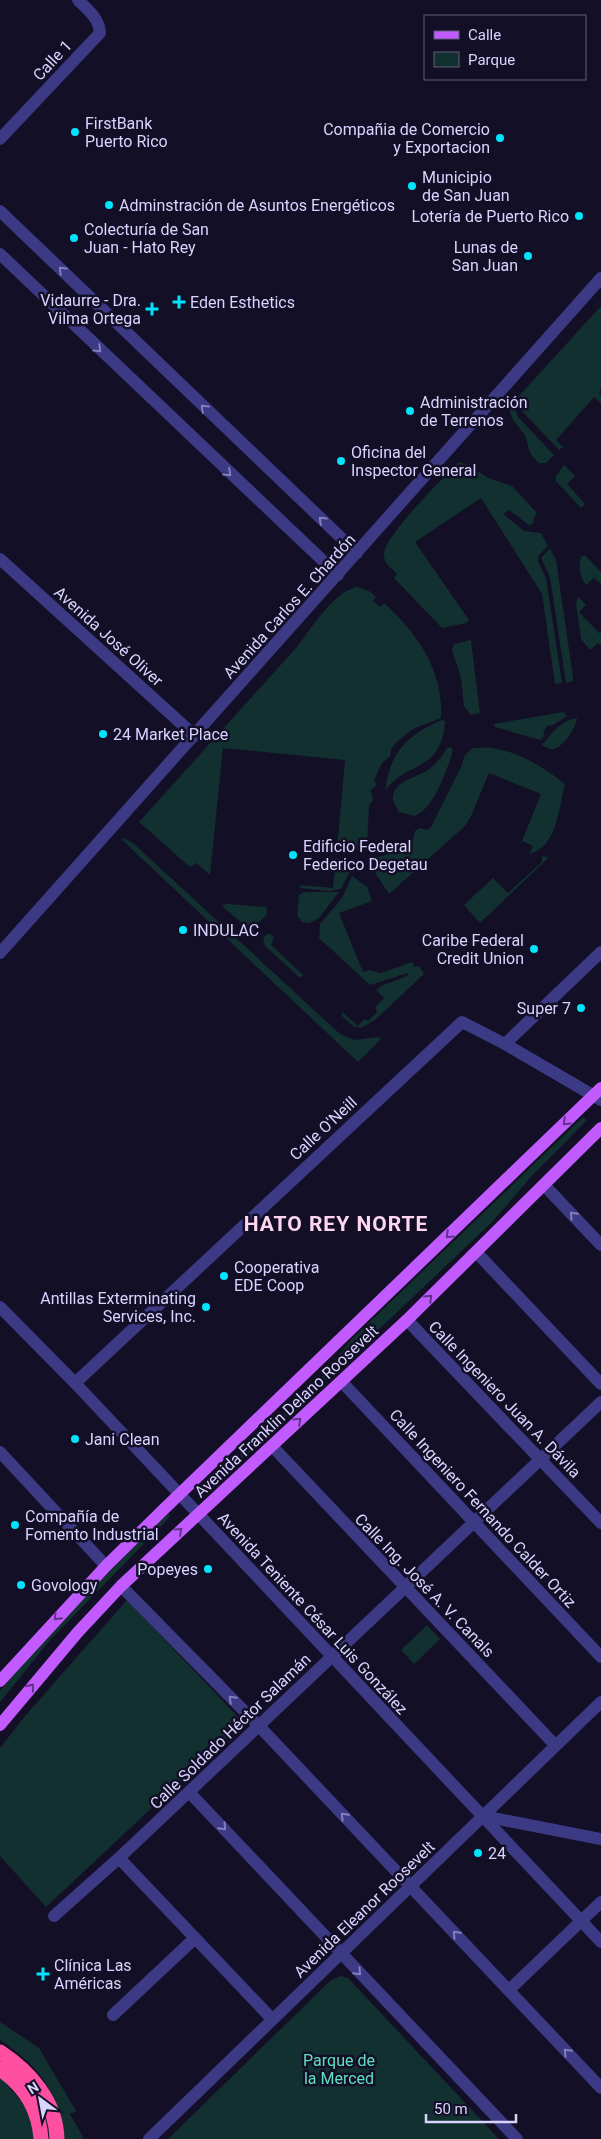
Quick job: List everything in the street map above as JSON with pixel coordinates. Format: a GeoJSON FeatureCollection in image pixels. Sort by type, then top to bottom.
{"type":"FeatureCollection","features":[{"type":"Feature","properties":{"kind":"highway"},"geometry":{"type":"LineString","coordinates":[[0,2052],[29,2074],[44,2095],[53,2114],[57,2139]]}},
{"type":"Feature","properties":{"kind":"highway"},"geometry":{"type":"LineString","coordinates":[[0,2069],[18,2084],[30,2100],[38,2118],[41,2139]]}},
{"type":"Feature","properties":{"kind":"main road","name":"Avenida Franklin Delano Roosevelt"},"geometry":{"type":"LineString","coordinates":[[0,1681],[106,1566],[178,1495],[599,1095]]}},
{"type":"Feature","properties":{"kind":"main road","name":"Avenida Franklin Delano Roosevelt"},"geometry":{"type":"LineString","coordinates":[[0,1725],[65,1646],[121,1586],[407,1320],[545,1186],[601,1128]]}},
{"type":"Feature","properties":{"kind":"street","name":"Calle 1"},"geometry":{"type":"LineString","coordinates":[[0,139],[100,32],[100,24],[78,0]]}},
{"type":"Feature","properties":{"kind":"street"},"geometry":{"type":"LineString","coordinates":[[0,210],[357,553]]}},
{"type":"Feature","properties":{"kind":"street"},"geometry":{"type":"LineString","coordinates":[[0,254],[338,575]]}},
{"type":"Feature","properties":{"kind":"street","name":"Avenida Carlos E. Chardón"},"geometry":{"type":"LineString","coordinates":[[0,953],[196,736],[601,278]]}},
{"type":"Feature","properties":{"kind":"street","name":"Avenida José Oliver"},"geometry":{"type":"LineString","coordinates":[[0,559],[196,736]]}},
{"type":"Feature","properties":{"kind":"street"},"geometry":{"type":"LineString","coordinates":[[505,1044],[601,952]]}},
{"type":"Feature","properties":{"kind":"street","name":"Calle O'Neill"},"geometry":{"type":"LineString","coordinates":[[75,1383],[457,1024],[467,1022],[599,1095]]}},
{"type":"Feature","properties":{"kind":"street"},"geometry":{"type":"LineString","coordinates":[[545,1186],[601,1245]]}},
{"type":"Feature","properties":{"kind":"street"},"geometry":{"type":"LineString","coordinates":[[476,1252],[601,1384]]}},
{"type":"Feature","properties":{"kind":"street","name":"Avenida Teniente César Luis González"},"geometry":{"type":"LineString","coordinates":[[0,1307],[75,1383],[178,1495],[601,1942]]}},
{"type":"Feature","properties":{"kind":"street","name":"Calle Ingeniero Juan A. Dávila"},"geometry":{"type":"LineString","coordinates":[[407,1320],[601,1523]]}},
{"type":"Feature","properties":{"kind":"street","name":"Calle Ingeniero Fernando Calder Ortiz"},"geometry":{"type":"LineString","coordinates":[[342,1381],[601,1657]]}},
{"type":"Feature","properties":{"kind":"street","name":"Calle Soldado Héctor Salamán"},"geometry":{"type":"LineString","coordinates":[[54,1916],[119,1858],[601,1402]]}},
{"type":"Feature","properties":{"kind":"street","name":"Calle Ing. José A. V. Canals"},"geometry":{"type":"LineString","coordinates":[[272,1446],[556,1745]]}},
{"type":"Feature","properties":{"kind":"street"},"geometry":{"type":"LineString","coordinates":[[0,1452],[106,1566]]}},
{"type":"Feature","properties":{"kind":"street"},"geometry":{"type":"LineString","coordinates":[[121,1586],[259,1726],[601,2088]]}},
{"type":"Feature","properties":{"kind":"street","name":"Avenida Eleanor Roosevelt"},"geometry":{"type":"LineString","coordinates":[[149,2139],[601,1702]]}},
{"type":"Feature","properties":{"kind":"street"},"geometry":{"type":"LineString","coordinates":[[189,1792],[517,2139]]}},
{"type":"Feature","properties":{"kind":"street"},"geometry":{"type":"LineString","coordinates":[[483,1816],[601,1838]]}},
{"type":"Feature","properties":{"kind":"street"},"geometry":{"type":"LineString","coordinates":[[119,1858],[272,2019]]}},
{"type":"Feature","properties":{"kind":"street"},"geometry":{"type":"LineString","coordinates":[[509,1990],[601,1902]]}},
{"type":"Feature","properties":{"kind":"street"},"geometry":{"type":"LineString","coordinates":[[113,2015],[194,1938]]}},
{"type":"Feature","properties":{"kind":"green space"},"geometry":{"type":"Polygon","coordinates":[[[601,306],[601,389],[599,392],[601,403],[594,397],[556,440],[563,447],[559,450],[522,411],[519,396],[601,306]]]}},
{"type":"Feature","properties":{"kind":"green space"},"geometry":{"type":"Polygon","coordinates":[[[513,402],[518,417],[554,455],[546,463],[539,463],[530,451],[524,434],[511,414],[509,406],[513,402]]]}},
{"type":"Feature","properties":{"kind":"green space"},"geometry":{"type":"Polygon","coordinates":[[[459,462],[471,466],[488,478],[512,486],[537,513],[533,520],[534,523],[529,525],[509,510],[503,514],[524,531],[541,533],[548,546],[539,555],[538,561],[546,578],[562,683],[555,684],[542,594],[481,498],[415,542],[469,620],[466,623],[442,628],[394,578],[397,574],[385,561],[386,547],[393,535],[416,507],[459,462]]]}},
{"type":"Feature","properties":{"kind":"green space"},"geometry":{"type":"Polygon","coordinates":[[[564,465],[575,476],[567,484],[585,504],[581,508],[556,481],[556,476],[564,465]]]}},
{"type":"Feature","properties":{"kind":"green space"},"geometry":{"type":"Polygon","coordinates":[[[550,548],[556,560],[573,677],[573,681],[566,683],[550,577],[541,558],[550,548]]]}},
{"type":"Feature","properties":{"kind":"green space"},"geometry":{"type":"Polygon","coordinates":[[[585,555],[601,572],[601,584],[594,578],[586,585],[584,582],[580,572],[580,565],[581,557],[585,555]]]}},
{"type":"Feature","properties":{"kind":"green space"},"geometry":{"type":"Polygon","coordinates":[[[357,587],[369,591],[376,597],[373,601],[380,607],[384,603],[417,640],[433,669],[441,701],[441,718],[413,729],[398,741],[391,749],[390,756],[382,763],[374,780],[377,785],[371,790],[373,800],[369,805],[367,845],[353,852],[337,850],[345,760],[223,748],[210,875],[196,863],[190,867],[139,822],[296,648],[331,603],[348,590],[357,587]]]}},
{"type":"Feature","properties":{"kind":"green space"},"geometry":{"type":"Polygon","coordinates":[[[578,597],[586,605],[579,612],[599,633],[601,632],[601,646],[598,643],[590,650],[581,639],[576,603],[578,597]]]}},
{"type":"Feature","properties":{"kind":"green space"},"geometry":{"type":"Polygon","coordinates":[[[471,640],[480,713],[471,715],[464,706],[461,678],[452,650],[454,644],[471,640]]]}},
{"type":"Feature","properties":{"kind":"green space"},"geometry":{"type":"Polygon","coordinates":[[[563,712],[567,716],[553,725],[547,726],[543,733],[545,735],[540,740],[495,727],[494,724],[563,712]]]}},
{"type":"Feature","properties":{"kind":"green space"},"geometry":{"type":"Polygon","coordinates":[[[577,718],[572,731],[562,744],[552,749],[542,745],[561,724],[577,718]]]}},
{"type":"Feature","properties":{"kind":"green space"},"geometry":{"type":"Polygon","coordinates":[[[442,720],[445,721],[442,738],[437,750],[430,758],[393,782],[385,791],[391,766],[402,746],[419,732],[442,720]]]}},
{"type":"Feature","properties":{"kind":"green space"},"geometry":{"type":"Polygon","coordinates":[[[451,747],[453,751],[443,778],[434,798],[428,806],[414,816],[399,812],[393,801],[393,794],[400,784],[432,767],[447,748],[451,747]]]}},
{"type":"Feature","properties":{"kind":"green space"},"geometry":{"type":"Polygon","coordinates":[[[473,748],[498,749],[510,752],[545,769],[565,784],[555,825],[546,844],[529,854],[533,846],[522,841],[541,794],[489,773],[465,826],[389,894],[372,868],[370,860],[411,847],[415,831],[420,828],[427,830],[431,827],[461,767],[465,755],[473,748]]]}},
{"type":"Feature","properties":{"kind":"green space"},"geometry":{"type":"Polygon","coordinates":[[[123,838],[133,843],[340,1034],[354,1040],[378,1037],[381,1039],[358,1062],[121,839],[123,838]]]}},
{"type":"Feature","properties":{"kind":"green space"},"geometry":{"type":"Polygon","coordinates":[[[542,856],[548,857],[480,923],[464,905],[493,878],[508,893],[542,862],[542,856]]]}},
{"type":"Feature","properties":{"kind":"green space"},"geometry":{"type":"Polygon","coordinates":[[[336,858],[346,861],[346,865],[352,867],[341,889],[329,891],[300,888],[301,885],[333,888],[336,858]]]}},
{"type":"Feature","properties":{"kind":"green space"},"geometry":{"type":"Polygon","coordinates":[[[352,876],[367,887],[372,901],[339,913],[363,972],[369,970],[381,973],[412,962],[415,967],[419,966],[424,974],[375,1020],[361,1028],[353,1026],[342,1016],[342,1012],[358,1026],[364,1019],[368,1021],[377,1012],[375,1007],[384,998],[376,990],[381,986],[409,975],[408,973],[370,985],[319,938],[320,924],[342,898],[352,876]]]}},
{"type":"Feature","properties":{"kind":"green space"},"geometry":{"type":"Polygon","coordinates":[[[304,892],[339,892],[319,918],[309,923],[302,922],[297,915],[299,895],[304,892]]]}},
{"type":"Feature","properties":{"kind":"green space"},"geometry":{"type":"Polygon","coordinates":[[[221,905],[266,907],[267,915],[254,926],[245,926],[221,905]]]}},
{"type":"Feature","properties":{"kind":"green space"},"geometry":{"type":"Polygon","coordinates":[[[269,933],[274,937],[271,945],[304,976],[299,977],[265,946],[263,938],[269,933]]]}},
{"type":"Feature","properties":{"kind":"green space"},"geometry":{"type":"Polygon","coordinates":[[[583,1117],[587,1120],[530,1178],[492,1222],[206,1494],[203,1490],[317,1382],[351,1340],[583,1117]]]}},
{"type":"Feature","properties":{"kind":"green space"},"geometry":{"type":"Polygon","coordinates":[[[169,1513],[170,1516],[166,1521],[51,1639],[0,1702],[0,1691],[40,1645],[103,1578],[169,1513]]]}},
{"type":"Feature","properties":{"kind":"green space"},"geometry":{"type":"Polygon","coordinates":[[[127,1600],[241,1720],[238,1727],[46,1907],[0,1856],[0,1748],[26,1715],[127,1600]]]}},
{"type":"Feature","properties":{"kind":"green space"},"geometry":{"type":"Polygon","coordinates":[[[427,1625],[440,1639],[414,1664],[401,1650],[427,1625]]]}},
{"type":"Feature","properties":{"kind":"green space","name":"Parque de la Merced"},"geometry":{"type":"Polygon","coordinates":[[[341,1976],[348,1978],[499,2139],[168,2139],[331,1980],[341,1976]]]}},
{"type":"Feature","properties":{"kind":"green space"},"geometry":{"type":"Polygon","coordinates":[[[0,2022],[39,2048],[76,2111],[70,2114],[84,2139],[63,2139],[61,2122],[52,2093],[36,2070],[0,2040],[0,2022]]]}},
{"type":"Feature","properties":{"kind":"green space"},"geometry":{"type":"Polygon","coordinates":[[[0,2056],[34,2092],[44,2114],[49,2139],[46,2139],[11,2069],[7,2085],[17,2096],[30,2117],[34,2139],[0,2139],[0,2056]]]}},
{"type":"Feature","properties":{"kind":"place","name":"FirstBank Puerto Rico"},"geometry":{"type":"Point","coordinates":[75,132]}},
{"type":"Feature","properties":{"kind":"place","name":"Compañia de Comercio y Exportacion"},"geometry":{"type":"Point","coordinates":[500,138]}},
{"type":"Feature","properties":{"kind":"place","name":"Municipio de San Juan"},"geometry":{"type":"Point","coordinates":[412,186]}},
{"type":"Feature","properties":{"kind":"place","name":"Adminstración de Asuntos Energéticos"},"geometry":{"type":"Point","coordinates":[109,205]}},
{"type":"Feature","properties":{"kind":"place","name":"Lotería de Puerto Rico"},"geometry":{"type":"Point","coordinates":[579,216]}},
{"type":"Feature","properties":{"kind":"place","name":"Colecturía de San Juan - Hato Rey"},"geometry":{"type":"Point","coordinates":[74,238]}},
{"type":"Feature","properties":{"kind":"place","name":"Lunas de San Juan"},"geometry":{"type":"Point","coordinates":[528,256]}},
{"type":"Feature","properties":{"kind":"place","name":"Eden Esthetics"},"geometry":{"type":"Point","coordinates":[179,302]}},
{"type":"Feature","properties":{"kind":"place","name":"Vidaurre - Dra. Vilma Ortega"},"geometry":{"type":"Point","coordinates":[152,309]}},
{"type":"Feature","properties":{"kind":"place","name":"Administración de Terrenos"},"geometry":{"type":"Point","coordinates":[410,411]}},
{"type":"Feature","properties":{"kind":"place","name":"Oficina del Inspector General"},"geometry":{"type":"Point","coordinates":[341,461]}},
{"type":"Feature","properties":{"kind":"place","name":"24 Market Place"},"geometry":{"type":"Point","coordinates":[103,734]}},
{"type":"Feature","properties":{"kind":"place","name":"Edificio Federal Federico Degetau"},"geometry":{"type":"Point","coordinates":[293,855]}},
{"type":"Feature","properties":{"kind":"place","name":"INDULAC"},"geometry":{"type":"Point","coordinates":[183,930]}},
{"type":"Feature","properties":{"kind":"place","name":"Caribe Federal Credit Union"},"geometry":{"type":"Point","coordinates":[534,949]}},
{"type":"Feature","properties":{"kind":"place","name":"Super 7"},"geometry":{"type":"Point","coordinates":[581,1008]}},
{"type":"Feature","properties":{"kind":"place","name":"Cooperativa EDE Coop"},"geometry":{"type":"Point","coordinates":[224,1276]}},
{"type":"Feature","properties":{"kind":"place","name":"Antillas Exterminating Services, Inc."},"geometry":{"type":"Point","coordinates":[206,1307]}},
{"type":"Feature","properties":{"kind":"place","name":"Jani Clean"},"geometry":{"type":"Point","coordinates":[75,1439]}},
{"type":"Feature","properties":{"kind":"place","name":"Compañía de Fomento Industrial"},"geometry":{"type":"Point","coordinates":[15,1525]}},
{"type":"Feature","properties":{"kind":"place","name":"Popeyes"},"geometry":{"type":"Point","coordinates":[208,1569]}},
{"type":"Feature","properties":{"kind":"place","name":"Govology"},"geometry":{"type":"Point","coordinates":[21,1585]}},
{"type":"Feature","properties":{"kind":"place","name":"24"},"geometry":{"type":"Point","coordinates":[478,1853]}},
{"type":"Feature","properties":{"kind":"place","name":"Clínica Las Américas"},"geometry":{"type":"Point","coordinates":[43,1974]}},
{"type":"Feature","properties":{"kind":"district","name":"HATO REY NORTE"},"geometry":{"type":"Point","coordinates":[336,1224]}}]}
